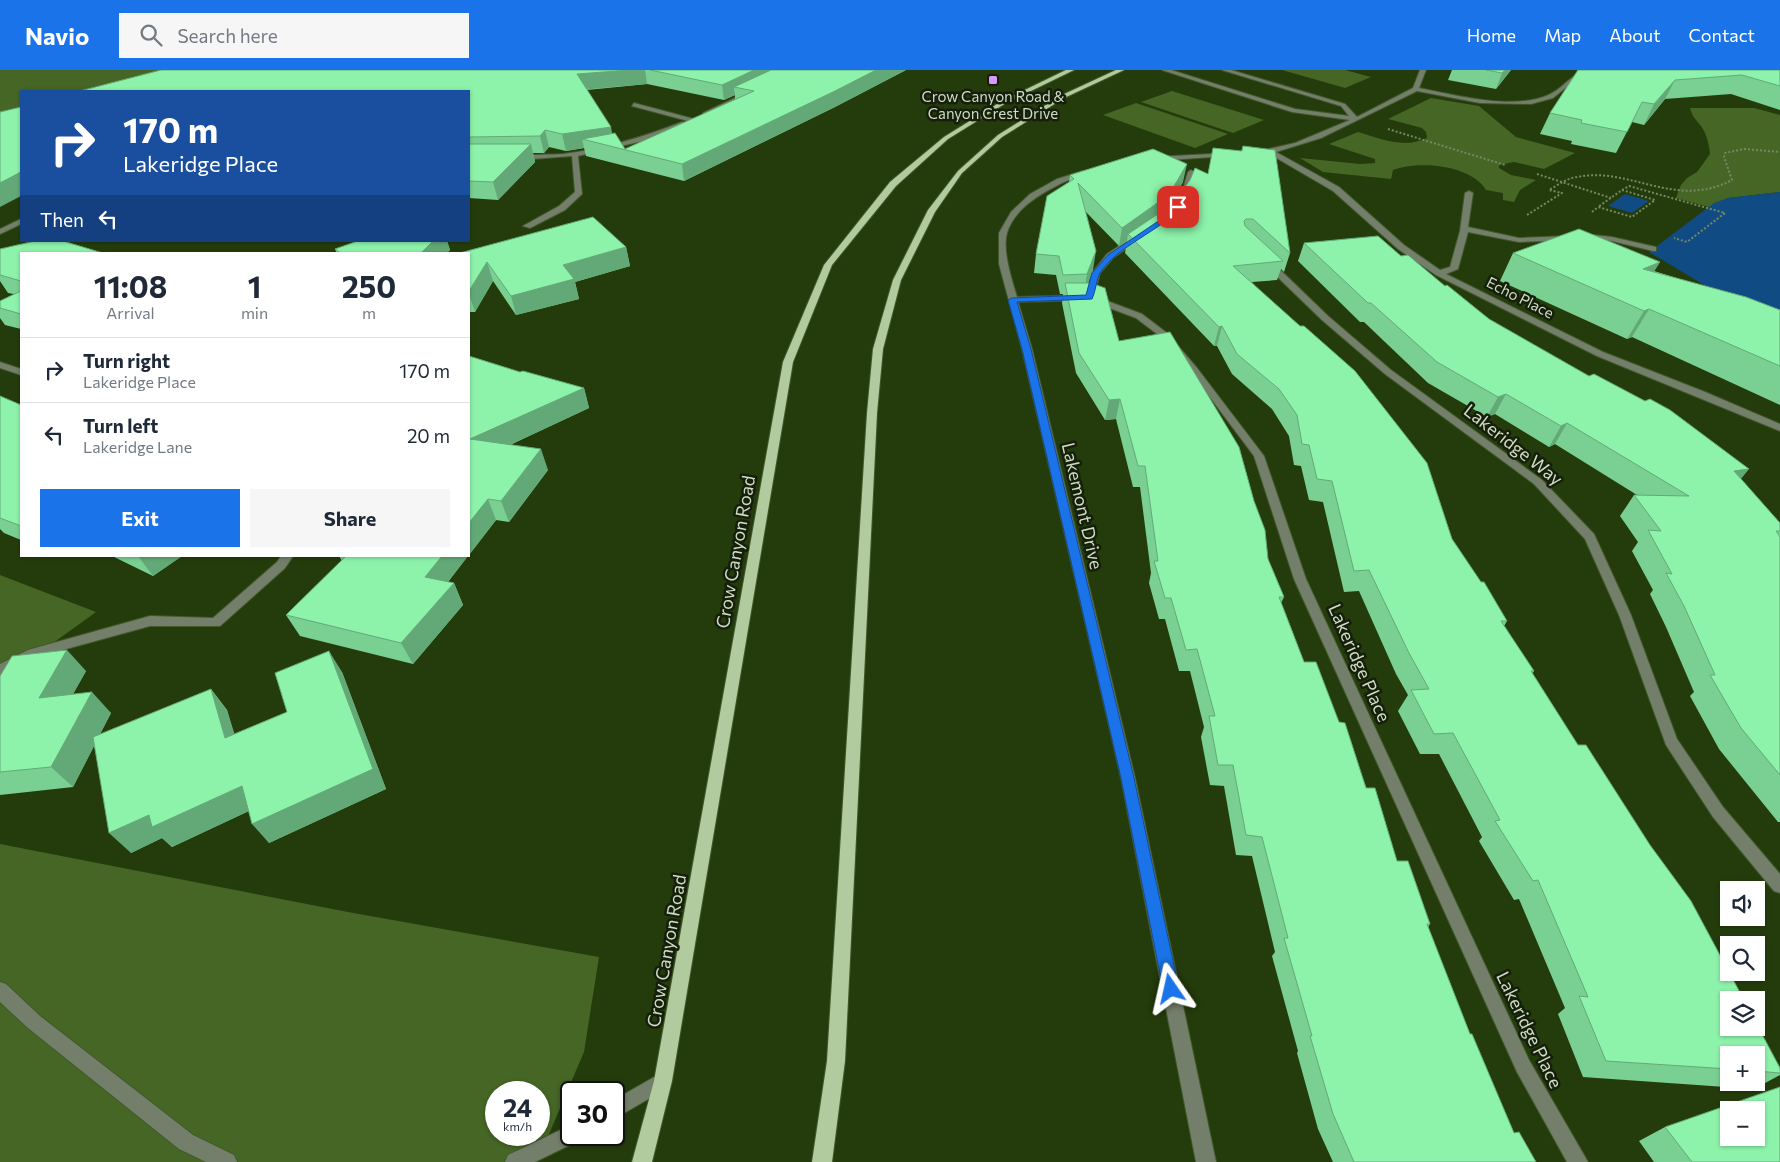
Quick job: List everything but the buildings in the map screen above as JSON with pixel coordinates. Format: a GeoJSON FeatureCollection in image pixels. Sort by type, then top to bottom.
{"type":"FeatureCollection","features":[{"type":"Feature","properties":{"kind":"main road","name":"Crow Canyon Road"},"geometry":{"type":"LineString","coordinates":[[642,1162],[663,1081],[785,382],[792,354],[828,265],[893,184],[954,133],[1004,102],[1071,70]]}},
{"type":"Feature","properties":{"kind":"main road"},"geometry":{"type":"LineString","coordinates":[[822,1162],[836,1061],[872,412],[878,349],[897,280],[931,212],[960,172],[1000,136],[1062,96],[1120,70]]}},
{"type":"Feature","properties":{"kind":"street"},"geometry":{"type":"LineString","coordinates":[[1165,70],[1294,111],[1355,119]]}},
{"type":"Feature","properties":{"kind":"street"},"geometry":{"type":"LineString","coordinates":[[1225,70],[1342,105],[1355,119]]}},
{"type":"Feature","properties":{"kind":"street"},"geometry":{"type":"LineString","coordinates":[[1416,89],[1423,70]]}},
{"type":"Feature","properties":{"kind":"street"},"geometry":{"type":"LineString","coordinates":[[1144,160],[1271,152],[1307,142],[1416,89],[1467,98],[1527,103],[1547,99],[1573,77],[1593,70]]}},
{"type":"Feature","properties":{"kind":"street"},"geometry":{"type":"LineString","coordinates":[[1273,84],[1290,95],[1285,98]]}},
{"type":"Feature","properties":{"kind":"street"},"geometry":{"type":"LineString","coordinates":[[514,158],[575,155],[637,142],[692,120],[754,91]]}},
{"type":"Feature","properties":{"kind":"street"},"geometry":{"type":"LineString","coordinates":[[1235,92],[1275,99]]}},
{"type":"Feature","properties":{"kind":"street"},"geometry":{"type":"LineString","coordinates":[[634,105],[692,120]]}},
{"type":"Feature","properties":{"kind":"street","name":"Echo Place"},"geometry":{"type":"LineString","coordinates":[[1271,152],[1336,189],[1401,247],[1439,273],[1600,354],[1702,394],[1780,428]]}},
{"type":"Feature","properties":{"kind":"street"},"geometry":{"type":"LineString","coordinates":[[528,226],[562,208],[579,192],[575,155]]}},
{"type":"Feature","properties":{"kind":"street","name":"Lakemont Drive"},"geometry":{"type":"LineString","coordinates":[[1096,168],[1060,180],[1033,196],[1014,214],[1003,233],[1003,264],[1027,349],[1128,778],[1206,1162]]}},
{"type":"Feature","properties":{"kind":"street"},"geometry":{"type":"LineString","coordinates":[[1178,207],[1187,190],[1190,172]]}},
{"type":"Feature","properties":{"kind":"street"},"geometry":{"type":"LineString","coordinates":[[1439,273],[1454,268],[1465,229],[1469,193]]}},
{"type":"Feature","properties":{"kind":"street"},"geometry":{"type":"LineString","coordinates":[[0,232],[20,221]]}},
{"type":"Feature","properties":{"kind":"street"},"geometry":{"type":"LineString","coordinates":[[1465,229],[1519,240],[1594,237],[1626,242],[1653,250]]}},
{"type":"Feature","properties":{"kind":"street"},"geometry":{"type":"LineString","coordinates":[[1089,297],[1096,273],[1110,256],[1147,232]]}},
{"type":"Feature","properties":{"kind":"street","name":"Lakeridge Way"},"geometry":{"type":"LineString","coordinates":[[1258,254],[1325,318],[1388,372],[1538,482],[1590,537],[1625,615],[1671,741],[1718,812],[1780,886]]}},
{"type":"Feature","properties":{"kind":"street","name":"Lakeridge Place"},"geometry":{"type":"LineString","coordinates":[[1012,300],[1089,297],[1139,316],[1164,335],[1194,370],[1259,456],[1300,579],[1523,1066],[1578,1162]]}},
{"type":"Feature","properties":{"kind":"street"},"geometry":{"type":"LineString","coordinates":[[0,365],[20,372]]}},
{"type":"Feature","properties":{"kind":"street"},"geometry":{"type":"LineString","coordinates":[[0,670],[32,653],[150,622],[216,623],[281,565],[286,557]]}},
{"type":"Feature","properties":{"kind":"street"},"geometry":{"type":"LineString","coordinates":[[0,990],[34,1022],[186,1142],[227,1162]]}},
{"type":"Feature","properties":{"kind":"street"},"geometry":{"type":"LineString","coordinates":[[625,1103],[663,1081]]}},
{"type":"Feature","properties":{"kind":"street"},"geometry":{"type":"LineString","coordinates":[[515,1162],[560,1140]]}},
{"type":"Feature","properties":{"kind":"path"},"geometry":{"type":"LineString","coordinates":[[1385,128],[1505,165]]}},
{"type":"Feature","properties":{"kind":"path"},"geometry":{"type":"LineString","coordinates":[[1527,215],[1562,193],[1549,190],[1562,182],[1579,176],[1591,175],[1664,188],[1706,189],[1726,184],[1732,180],[1725,153],[1744,149],[1780,152]]}},
{"type":"Feature","properties":{"kind":"path"},"geometry":{"type":"LineString","coordinates":[[1536,174],[1611,198]]}},
{"type":"Feature","properties":{"kind":"path"},"geometry":{"type":"LineString","coordinates":[[1622,190],[1655,200],[1632,217],[1598,207],[1622,190],[1629,186],[1724,213],[1687,242],[1670,236]]}},
{"type":"Feature","properties":{"kind":"green space"},"geometry":{"type":"Polygon","coordinates":[[[0,70],[163,70],[84,90],[20,90],[20,107],[0,112],[0,70]]]}},
{"type":"Feature","properties":{"kind":"green space"},"geometry":{"type":"Polygon","coordinates":[[[1282,70],[1345,70],[1371,77],[1345,88],[1282,70]]]}},
{"type":"Feature","properties":{"kind":"green space"},"geometry":{"type":"Polygon","coordinates":[[[1172,91],[1264,120],[1233,133],[1141,102],[1172,91]]]}},
{"type":"Feature","properties":{"kind":"green space"},"geometry":{"type":"Polygon","coordinates":[[[1431,98],[1479,106],[1516,137],[1575,153],[1544,169],[1514,162],[1499,165],[1499,168],[1511,175],[1536,180],[1520,190],[1514,202],[1503,200],[1503,193],[1486,190],[1469,175],[1444,167],[1416,165],[1404,167],[1393,170],[1391,179],[1323,172],[1300,158],[1360,164],[1375,163],[1375,159],[1329,144],[1358,132],[1401,143],[1409,143],[1427,138],[1426,132],[1422,128],[1388,119],[1431,98]]]}},
{"type":"Feature","properties":{"kind":"green space"},"geometry":{"type":"Polygon","coordinates":[[[1136,103],[1228,134],[1195,148],[1103,115],[1136,103]]]}},
{"type":"Feature","properties":{"kind":"green space"},"geometry":{"type":"Polygon","coordinates":[[[1690,108],[1754,108],[1780,115],[1780,192],[1728,198],[1709,207],[1676,198],[1681,185],[1687,178],[1697,172],[1710,154],[1705,132],[1693,116],[1690,108]]]}},
{"type":"Feature","properties":{"kind":"green space"},"geometry":{"type":"Polygon","coordinates":[[[0,575],[96,612],[13,672],[0,684],[0,575]]]}},
{"type":"Feature","properties":{"kind":"green space"},"geometry":{"type":"Polygon","coordinates":[[[0,844],[348,912],[599,957],[584,1052],[572,1081],[560,1081],[560,1108],[550,1132],[550,1081],[485,1081],[485,1146],[544,1146],[537,1162],[0,1162],[0,844]]]}},
{"type":"Feature","properties":{"kind":"water"},"geometry":{"type":"Polygon","coordinates":[[[1780,192],[1780,321],[1726,298],[1649,252],[1714,203],[1728,198],[1780,192]]]}},
{"type":"Feature","properties":{"kind":"water"},"geometry":{"type":"Polygon","coordinates":[[[1625,194],[1649,201],[1632,213],[1608,206],[1625,194]]]}},
{"type":"Feature","properties":{"kind":"place","name":"Crow Canyon Road & Canyon Crest Drive"},"geometry":{"type":"Point","coordinates":[993,80]}},
{"type":"Feature","properties":{"kind":"route"},"geometry":{"type":"LineString","coordinates":[[1171,989],[1128,778],[1027,349],[1012,300],[1089,297],[1096,273],[1110,256],[1162,222],[1178,207]]}}]}
